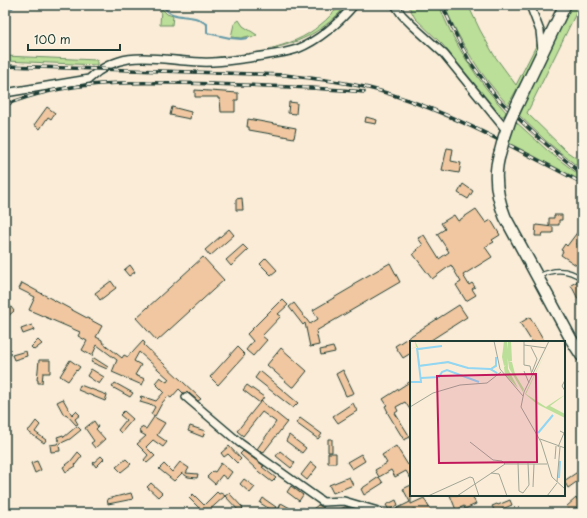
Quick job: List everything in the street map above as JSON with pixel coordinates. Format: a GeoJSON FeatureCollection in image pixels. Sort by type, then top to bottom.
{"type":"FeatureCollection","features":[{"type":"Feature","properties":{"kind":"main road"},"geometry":{"type":"LineString","coordinates":[[565,5],[518,103],[507,130],[497,161],[496,178],[499,203],[505,217],[571,339],[582,356]]}},
{"type":"Feature","properties":{"kind":"street"},"geometry":{"type":"LineString","coordinates":[[5,93],[89,79],[99,70],[108,65],[135,57],[202,62],[224,62],[296,49],[316,39],[354,5]]}},
{"type":"Feature","properties":{"kind":"street"},"geometry":{"type":"LineString","coordinates":[[395,5],[402,15],[444,54],[507,130]]}},
{"type":"Feature","properties":{"kind":"street"},"geometry":{"type":"LineString","coordinates":[[530,5],[540,31],[542,52]]}},
{"type":"Feature","properties":{"kind":"street"},"geometry":{"type":"LineString","coordinates":[[186,397],[240,443],[322,502],[344,501],[378,511],[380,513]]}},
{"type":"Feature","properties":{"kind":"lane"},"geometry":{"type":"LineString","coordinates":[[538,277],[547,272],[560,271],[574,274],[582,279]]}},
{"type":"Feature","properties":{"kind":"green space"},"geometry":{"type":"Polygon","coordinates":[[[341,5],[347,5],[321,29],[292,43],[269,49],[290,43],[308,34],[323,23],[341,5]]]}},
{"type":"Feature","properties":{"kind":"green space"},"geometry":{"type":"Polygon","coordinates":[[[408,5],[439,5],[459,48],[476,75],[506,112],[504,116],[501,116],[443,45],[415,18],[408,5]]]}},
{"type":"Feature","properties":{"kind":"green space"},"geometry":{"type":"Polygon","coordinates":[[[444,5],[468,5],[494,55],[516,85],[537,44],[538,32],[539,49],[508,105],[488,82],[472,58],[444,5]]]}},
{"type":"Feature","properties":{"kind":"green space"},"geometry":{"type":"Polygon","coordinates":[[[570,5],[580,5],[527,113],[566,151],[582,162],[582,170],[546,141],[518,114],[570,5]]]}},
{"type":"Feature","properties":{"kind":"green space"},"geometry":{"type":"Polygon","coordinates":[[[161,8],[167,14],[173,16],[172,25],[160,25],[161,8]]]}},
{"type":"Feature","properties":{"kind":"green space"},"geometry":{"type":"Polygon","coordinates":[[[239,20],[243,26],[257,35],[251,38],[249,36],[241,38],[231,37],[234,24],[239,20]]]}},
{"type":"Feature","properties":{"kind":"green space"},"geometry":{"type":"Polygon","coordinates":[[[5,56],[97,60],[97,65],[5,61],[5,56]]]}},
{"type":"Feature","properties":{"kind":"green space"},"geometry":{"type":"Polygon","coordinates":[[[515,121],[548,151],[582,177],[582,181],[509,143],[515,121]]]}},
{"type":"Feature","properties":{"kind":"building"},"geometry":{"type":"Polygon","coordinates":[[[195,90],[238,93],[238,100],[235,100],[235,112],[221,112],[220,99],[218,99],[218,97],[195,97],[195,90]]]}},
{"type":"Feature","properties":{"kind":"building"},"geometry":{"type":"Polygon","coordinates":[[[289,102],[297,103],[296,114],[288,113],[289,102]]]}},
{"type":"Feature","properties":{"kind":"building"},"geometry":{"type":"Polygon","coordinates":[[[47,107],[55,113],[51,119],[48,117],[40,129],[34,125],[47,107]]]}},
{"type":"Feature","properties":{"kind":"building"},"geometry":{"type":"Polygon","coordinates":[[[172,107],[191,112],[190,119],[170,115],[172,107]]]}},
{"type":"Feature","properties":{"kind":"building"},"geometry":{"type":"Polygon","coordinates":[[[366,117],[377,120],[376,124],[365,122],[366,117]]]}},
{"type":"Feature","properties":{"kind":"building"},"geometry":{"type":"Polygon","coordinates":[[[248,119],[296,128],[294,138],[249,130],[249,127],[247,127],[248,119]]]}},
{"type":"Feature","properties":{"kind":"building"},"geometry":{"type":"Polygon","coordinates":[[[447,148],[453,149],[451,161],[461,163],[459,173],[442,170],[447,148]]]}},
{"type":"Feature","properties":{"kind":"building"},"geometry":{"type":"Polygon","coordinates":[[[463,184],[473,191],[468,199],[458,193],[463,184]]]}},
{"type":"Feature","properties":{"kind":"building"},"geometry":{"type":"Polygon","coordinates":[[[242,198],[243,210],[236,210],[236,199],[242,198]]]}},
{"type":"Feature","properties":{"kind":"building"},"geometry":{"type":"Polygon","coordinates":[[[476,209],[486,223],[491,220],[500,235],[492,240],[494,242],[485,247],[492,257],[463,275],[469,285],[472,283],[475,287],[472,289],[476,295],[466,301],[456,285],[461,282],[451,265],[432,279],[413,254],[423,245],[418,238],[424,235],[439,259],[449,252],[437,234],[445,229],[441,223],[454,215],[458,221],[476,209]]]}},
{"type":"Feature","properties":{"kind":"building"},"geometry":{"type":"Polygon","coordinates":[[[554,215],[562,215],[562,220],[559,220],[559,225],[549,225],[549,218],[554,218],[554,215]]]}},
{"type":"Feature","properties":{"kind":"building"},"geometry":{"type":"Polygon","coordinates":[[[536,225],[553,227],[553,233],[543,233],[542,236],[535,236],[536,225]]]}},
{"type":"Feature","properties":{"kind":"building"},"geometry":{"type":"Polygon","coordinates":[[[582,226],[582,238],[577,244],[582,249],[582,269],[561,255],[563,251],[561,250],[565,244],[567,246],[582,226]]]}},
{"type":"Feature","properties":{"kind":"building"},"geometry":{"type":"Polygon","coordinates":[[[229,229],[234,235],[210,256],[205,250],[229,229]]]}},
{"type":"Feature","properties":{"kind":"building"},"geometry":{"type":"Polygon","coordinates":[[[243,245],[248,250],[231,266],[226,260],[243,245]]]}},
{"type":"Feature","properties":{"kind":"building"},"geometry":{"type":"Polygon","coordinates":[[[203,257],[224,280],[157,341],[136,318],[203,257]]]}},
{"type":"Feature","properties":{"kind":"building"},"geometry":{"type":"Polygon","coordinates":[[[266,258],[277,270],[271,275],[260,264],[266,258]]]}},
{"type":"Feature","properties":{"kind":"building"},"geometry":{"type":"Polygon","coordinates":[[[390,263],[400,282],[316,331],[319,345],[310,347],[305,323],[303,325],[289,307],[294,303],[310,324],[318,319],[313,310],[354,286],[353,284],[390,263]]]}},
{"type":"Feature","properties":{"kind":"building"},"geometry":{"type":"Polygon","coordinates":[[[130,265],[135,272],[129,276],[124,270],[130,265]]]}},
{"type":"Feature","properties":{"kind":"building"},"geometry":{"type":"Polygon","coordinates":[[[111,281],[116,288],[100,300],[95,293],[111,281]]]}},
{"type":"Feature","properties":{"kind":"building"},"geometry":{"type":"Polygon","coordinates":[[[578,281],[582,289],[582,307],[571,285],[578,281]]]}},
{"type":"Feature","properties":{"kind":"building"},"geometry":{"type":"Polygon","coordinates":[[[22,283],[102,326],[96,337],[102,340],[102,342],[122,358],[124,355],[128,357],[131,352],[132,353],[143,341],[145,343],[144,345],[201,399],[198,401],[189,393],[183,393],[179,389],[171,398],[168,396],[162,403],[155,416],[151,414],[155,407],[151,404],[140,402],[142,398],[140,397],[141,396],[156,401],[164,392],[155,383],[160,377],[167,382],[169,379],[139,352],[134,361],[141,365],[135,375],[145,379],[142,385],[112,372],[117,360],[97,345],[92,356],[82,350],[87,341],[78,336],[80,332],[29,310],[35,297],[19,289],[22,283]]]}},
{"type":"Feature","properties":{"kind":"building"},"geometry":{"type":"Polygon","coordinates":[[[5,299],[14,311],[7,317],[5,314],[5,299]]]}},
{"type":"Feature","properties":{"kind":"building"},"geometry":{"type":"Polygon","coordinates":[[[282,299],[288,305],[278,314],[281,316],[262,336],[267,340],[253,356],[246,350],[253,341],[247,334],[282,299]]]}},
{"type":"Feature","properties":{"kind":"building"},"geometry":{"type":"Polygon","coordinates":[[[459,305],[467,317],[430,341],[410,341],[410,354],[403,358],[395,346],[459,305]]]}},
{"type":"Feature","properties":{"kind":"building"},"geometry":{"type":"Polygon","coordinates":[[[530,317],[544,341],[531,341],[520,323],[530,317]]]}},
{"type":"Feature","properties":{"kind":"building"},"geometry":{"type":"Polygon","coordinates":[[[32,325],[34,330],[23,334],[21,329],[32,325]]]}},
{"type":"Feature","properties":{"kind":"building"},"geometry":{"type":"Polygon","coordinates":[[[38,340],[42,344],[34,350],[31,347],[38,340]]]}},
{"type":"Feature","properties":{"kind":"building"},"geometry":{"type":"Polygon","coordinates":[[[237,347],[245,355],[218,385],[210,377],[237,347]]]}},
{"type":"Feature","properties":{"kind":"building"},"geometry":{"type":"Polygon","coordinates":[[[333,347],[335,352],[321,355],[320,350],[333,347]]]}},
{"type":"Feature","properties":{"kind":"building"},"geometry":{"type":"Polygon","coordinates":[[[281,348],[307,371],[294,387],[292,387],[267,365],[281,348]]]}},
{"type":"Feature","properties":{"kind":"building"},"geometry":{"type":"Polygon","coordinates":[[[26,351],[27,356],[14,360],[12,355],[26,351]]]}},
{"type":"Feature","properties":{"kind":"building"},"geometry":{"type":"Polygon","coordinates":[[[94,358],[108,367],[107,369],[91,362],[94,358]]]}},
{"type":"Feature","properties":{"kind":"building"},"geometry":{"type":"Polygon","coordinates":[[[39,360],[50,360],[50,373],[43,373],[42,383],[38,383],[37,380],[39,360]]]}},
{"type":"Feature","properties":{"kind":"building"},"geometry":{"type":"Polygon","coordinates":[[[70,360],[80,367],[68,381],[60,376],[70,360]]]}},
{"type":"Feature","properties":{"kind":"building"},"geometry":{"type":"Polygon","coordinates":[[[91,369],[104,377],[99,384],[87,376],[91,369]]]}},
{"type":"Feature","properties":{"kind":"building"},"geometry":{"type":"Polygon","coordinates":[[[343,370],[354,393],[346,396],[336,374],[343,370]]]}},
{"type":"Feature","properties":{"kind":"building"},"geometry":{"type":"Polygon","coordinates":[[[260,371],[298,403],[293,408],[255,378],[260,371]]]}},
{"type":"Feature","properties":{"kind":"building"},"geometry":{"type":"Polygon","coordinates":[[[410,382],[410,410],[405,402],[396,407],[398,411],[395,413],[410,437],[404,440],[387,412],[385,406],[387,405],[383,399],[410,382]]]}},
{"type":"Feature","properties":{"kind":"building"},"geometry":{"type":"Polygon","coordinates":[[[115,383],[133,393],[130,397],[112,387],[115,383]]]}},
{"type":"Feature","properties":{"kind":"building"},"geometry":{"type":"Polygon","coordinates":[[[80,385],[107,395],[105,401],[78,390],[80,385]]]}},
{"type":"Feature","properties":{"kind":"building"},"geometry":{"type":"Polygon","coordinates":[[[247,385],[264,397],[260,403],[243,390],[247,385]]]}},
{"type":"Feature","properties":{"kind":"building"},"geometry":{"type":"Polygon","coordinates":[[[63,399],[72,415],[76,411],[80,415],[75,419],[78,424],[76,425],[66,414],[64,415],[57,402],[63,399]]]}},
{"type":"Feature","properties":{"kind":"building"},"geometry":{"type":"Polygon","coordinates":[[[261,401],[287,422],[263,453],[257,449],[276,422],[262,412],[243,436],[237,431],[261,401]]]}},
{"type":"Feature","properties":{"kind":"building"},"geometry":{"type":"Polygon","coordinates":[[[353,403],[357,411],[338,423],[333,416],[353,403]]]}},
{"type":"Feature","properties":{"kind":"building"},"geometry":{"type":"Polygon","coordinates":[[[124,411],[133,419],[121,433],[118,430],[126,420],[120,415],[124,411]]]}},
{"type":"Feature","properties":{"kind":"building"},"geometry":{"type":"Polygon","coordinates":[[[154,417],[165,423],[157,435],[167,442],[163,447],[153,440],[146,447],[155,456],[147,463],[144,460],[148,455],[137,444],[146,436],[139,432],[141,427],[146,429],[154,417]]]}},
{"type":"Feature","properties":{"kind":"building"},"geometry":{"type":"Polygon","coordinates":[[[300,418],[322,434],[318,439],[296,423],[300,418]]]}},
{"type":"Feature","properties":{"kind":"building"},"geometry":{"type":"Polygon","coordinates":[[[36,421],[40,425],[35,432],[46,440],[44,443],[27,431],[36,421]]]}},
{"type":"Feature","properties":{"kind":"building"},"geometry":{"type":"Polygon","coordinates":[[[94,421],[98,427],[96,429],[105,439],[95,448],[91,443],[94,441],[85,428],[94,421]]]}},
{"type":"Feature","properties":{"kind":"building"},"geometry":{"type":"Polygon","coordinates":[[[77,426],[81,430],[70,439],[59,444],[60,451],[51,452],[50,445],[57,444],[59,441],[57,437],[63,435],[64,437],[77,426]]]}},
{"type":"Feature","properties":{"kind":"building"},"geometry":{"type":"Polygon","coordinates":[[[190,426],[205,431],[203,437],[188,431],[190,426]]]}},
{"type":"Feature","properties":{"kind":"building"},"geometry":{"type":"Polygon","coordinates":[[[289,435],[306,448],[302,453],[286,441],[289,435]]]}},
{"type":"Feature","properties":{"kind":"building"},"geometry":{"type":"Polygon","coordinates":[[[328,439],[332,439],[332,452],[328,452],[328,439]]]}},
{"type":"Feature","properties":{"kind":"building"},"geometry":{"type":"Polygon","coordinates":[[[229,446],[241,459],[237,463],[228,454],[224,457],[221,453],[229,446]]]}},
{"type":"Feature","properties":{"kind":"building"},"geometry":{"type":"Polygon","coordinates":[[[396,446],[408,465],[410,464],[410,477],[406,471],[395,477],[391,470],[379,477],[375,470],[387,463],[382,455],[396,446]]]}},
{"type":"Feature","properties":{"kind":"building"},"geometry":{"type":"Polygon","coordinates":[[[243,451],[264,466],[262,467],[276,478],[272,482],[259,472],[240,454],[243,451]]]}},
{"type":"Feature","properties":{"kind":"building"},"geometry":{"type":"Polygon","coordinates":[[[280,451],[295,463],[291,468],[276,456],[280,451]]]}},
{"type":"Feature","properties":{"kind":"building"},"geometry":{"type":"Polygon","coordinates":[[[78,452],[82,456],[75,465],[76,466],[66,472],[63,467],[70,462],[78,452]]]}},
{"type":"Feature","properties":{"kind":"building"},"geometry":{"type":"Polygon","coordinates":[[[328,453],[336,453],[336,463],[328,463],[328,453]]]}},
{"type":"Feature","properties":{"kind":"building"},"geometry":{"type":"Polygon","coordinates":[[[361,454],[365,461],[352,469],[347,462],[361,454]]]}},
{"type":"Feature","properties":{"kind":"building"},"geometry":{"type":"Polygon","coordinates":[[[101,456],[104,459],[96,467],[93,463],[101,456]]]}},
{"type":"Feature","properties":{"kind":"building"},"geometry":{"type":"Polygon","coordinates":[[[126,459],[131,464],[121,472],[116,467],[126,459]]]}},
{"type":"Feature","properties":{"kind":"building"},"geometry":{"type":"Polygon","coordinates":[[[37,461],[41,470],[35,473],[31,463],[37,461]]]}},
{"type":"Feature","properties":{"kind":"building"},"geometry":{"type":"Polygon","coordinates":[[[180,462],[189,468],[186,473],[198,474],[197,478],[188,477],[182,473],[174,481],[159,469],[164,464],[172,472],[180,462]]]}},
{"type":"Feature","properties":{"kind":"building"},"geometry":{"type":"Polygon","coordinates":[[[311,462],[317,467],[307,480],[301,475],[311,462]]]}},
{"type":"Feature","properties":{"kind":"building"},"geometry":{"type":"Polygon","coordinates":[[[221,463],[232,472],[227,479],[222,475],[215,484],[207,477],[213,471],[215,472],[221,463]]]}},
{"type":"Feature","properties":{"kind":"building"},"geometry":{"type":"Polygon","coordinates":[[[582,469],[582,478],[568,488],[565,480],[582,469]]]}},
{"type":"Feature","properties":{"kind":"building"},"geometry":{"type":"Polygon","coordinates":[[[349,477],[353,485],[333,493],[329,485],[349,477]]]}},
{"type":"Feature","properties":{"kind":"building"},"geometry":{"type":"Polygon","coordinates":[[[379,477],[383,483],[364,495],[361,489],[379,477]]]}},
{"type":"Feature","properties":{"kind":"building"},"geometry":{"type":"Polygon","coordinates":[[[244,479],[255,487],[250,493],[240,484],[244,479]]]}},
{"type":"Feature","properties":{"kind":"building"},"geometry":{"type":"Polygon","coordinates":[[[151,483],[162,493],[158,497],[147,487],[151,483]]]}},
{"type":"Feature","properties":{"kind":"building"},"geometry":{"type":"Polygon","coordinates":[[[291,486],[303,495],[299,501],[287,492],[291,486]]]}},
{"type":"Feature","properties":{"kind":"building"},"geometry":{"type":"Polygon","coordinates":[[[410,486],[411,504],[424,498],[432,513],[416,513],[414,509],[406,513],[398,513],[396,509],[410,502],[403,489],[410,486]]]}},
{"type":"Feature","properties":{"kind":"building"},"geometry":{"type":"Polygon","coordinates":[[[217,492],[225,496],[206,513],[204,513],[189,498],[193,494],[204,505],[217,492]]]}},
{"type":"Feature","properties":{"kind":"building"},"geometry":{"type":"Polygon","coordinates":[[[131,493],[133,499],[108,504],[107,499],[131,493]]]}},
{"type":"Feature","properties":{"kind":"building"},"geometry":{"type":"Polygon","coordinates":[[[229,493],[243,508],[240,512],[225,496],[229,493]]]}},
{"type":"Feature","properties":{"kind":"building"},"geometry":{"type":"Polygon","coordinates":[[[450,496],[472,496],[476,504],[465,509],[464,506],[456,510],[450,496]]]}},
{"type":"Feature","properties":{"kind":"building"},"geometry":{"type":"Polygon","coordinates":[[[263,498],[276,507],[273,511],[260,503],[263,498]]]}},
{"type":"Feature","properties":{"kind":"building"},"geometry":{"type":"Polygon","coordinates":[[[576,498],[581,504],[571,512],[566,507],[576,498]]]}},
{"type":"Feature","properties":{"kind":"building"},"geometry":{"type":"Polygon","coordinates":[[[396,500],[398,505],[389,510],[386,505],[396,500]]]}},
{"type":"Feature","properties":{"kind":"building"},"geometry":{"type":"Polygon","coordinates":[[[510,500],[512,505],[495,512],[492,506],[510,500]]]}},
{"type":"Feature","properties":{"kind":"building"},"geometry":{"type":"Polygon","coordinates":[[[281,503],[290,508],[287,513],[279,508],[281,503]]]}},
{"type":"Feature","properties":{"kind":"building"},"geometry":{"type":"Polygon","coordinates":[[[318,505],[324,508],[318,513],[308,513],[318,505]]]}},
{"type":"Feature","properties":{"kind":"building"},"geometry":{"type":"Polygon","coordinates":[[[345,507],[349,508],[351,513],[332,513],[345,507]]]}},
{"type":"Feature","properties":{"kind":"building"},"geometry":{"type":"Polygon","coordinates":[[[304,508],[304,513],[290,513],[289,510],[304,508]]]}},
{"type":"Feature","properties":{"kind":"waterway"},"geometry":{"type":"LineString","coordinates":[[5,7],[12,8],[15,5]]}},
{"type":"Feature","properties":{"kind":"waterway"},"geometry":{"type":"LineString","coordinates":[[152,5],[164,7],[167,11],[174,15],[191,17],[200,20],[207,24],[207,33],[230,38],[248,38]]}},
{"type":"Feature","properties":{"kind":"railway"},"geometry":{"type":"LineString","coordinates":[[442,5],[470,62],[497,98],[540,139],[582,174]]}},
{"type":"Feature","properties":{"kind":"railway"},"geometry":{"type":"LineString","coordinates":[[5,66],[285,75],[351,84],[390,94],[440,112],[488,134],[582,183]]}},
{"type":"Feature","properties":{"kind":"railway"},"geometry":{"type":"LineString","coordinates":[[5,105],[30,96],[56,90],[81,86],[133,83],[269,86],[364,92]]}}]}
